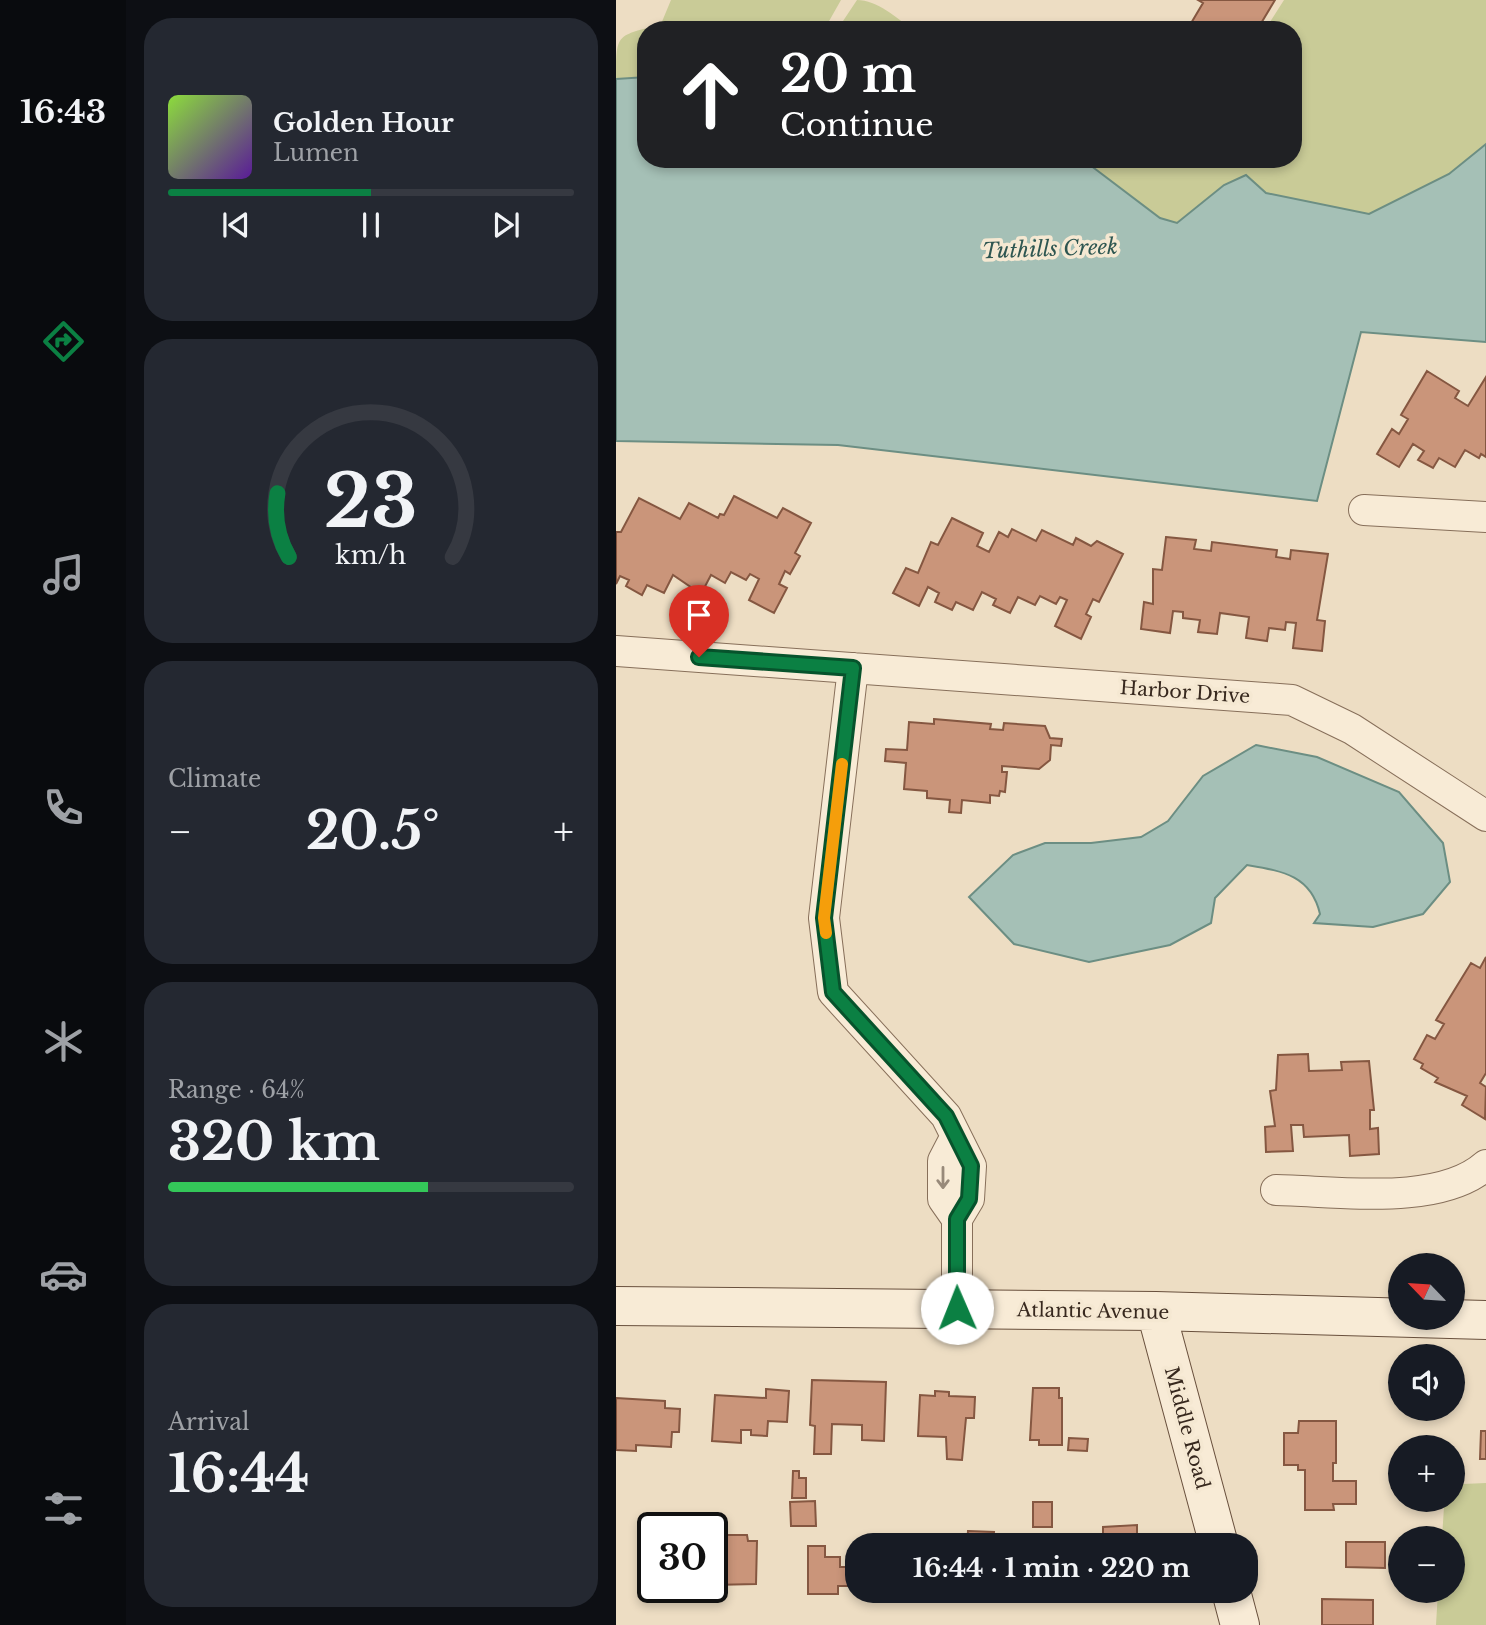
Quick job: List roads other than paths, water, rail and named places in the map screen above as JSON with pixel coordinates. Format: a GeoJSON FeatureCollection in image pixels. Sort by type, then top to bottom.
{"type":"FeatureCollection","features":[{"type":"Feature","properties":{"kind":"main road","name":"Atlantic Avenue"},"geometry":{"type":"LineString","coordinates":[[616,1306],[1156,1311],[1486,1320]]}},
{"type":"Feature","properties":{"kind":"main road","name":"Middle Road"},"geometry":{"type":"LineString","coordinates":[[1156,1311],[1216,1533]]}},
{"type":"Feature","properties":{"kind":"main road"},"geometry":{"type":"LineString","coordinates":[[1234,1603],[1240,1625]]}},
{"type":"Feature","properties":{"kind":"street"},"geometry":{"type":"LineString","coordinates":[[1364,510],[1486,517]]}},
{"type":"Feature","properties":{"kind":"street","name":"Harbor Drive"},"geometry":{"type":"LineString","coordinates":[[616,651],[1292,700],[1352,729],[1486,816]]}},
{"type":"Feature","properties":{"kind":"street"},"geometry":{"type":"LineString","coordinates":[[853,668],[824,918],[833,992],[946,1116],[971,1166],[969,1199],[957,1219],[957,1308]]}},
{"type":"Feature","properties":{"kind":"street"},"geometry":{"type":"LineString","coordinates":[[1276,1190],[1425,1193],[1472,1178],[1486,1165]]}},
{"type":"Feature","properties":{"kind":"water","name":"Tuthills Creek"},"geometry":{"type":"Polygon","coordinates":[[[637,78],[637,168],[1094,168],[1160,218],[1177,223],[1224,185],[1246,175],[1266,193],[1369,214],[1449,174],[1486,144],[1486,342],[1361,332],[1317,501],[838,445],[616,441],[616,79],[637,78]]]}},
{"type":"Feature","properties":{"kind":"water"},"geometry":{"type":"Polygon","coordinates":[[[1256,745],[1317,757],[1399,792],[1443,843],[1450,882],[1423,914],[1373,927],[1314,923],[1320,914],[1316,901],[1302,883],[1283,873],[1247,865],[1215,898],[1211,923],[1170,945],[1089,962],[1014,944],[969,897],[1013,855],[1045,843],[1091,843],[1141,837],[1168,821],[1203,776],[1256,745]]]}}]}
